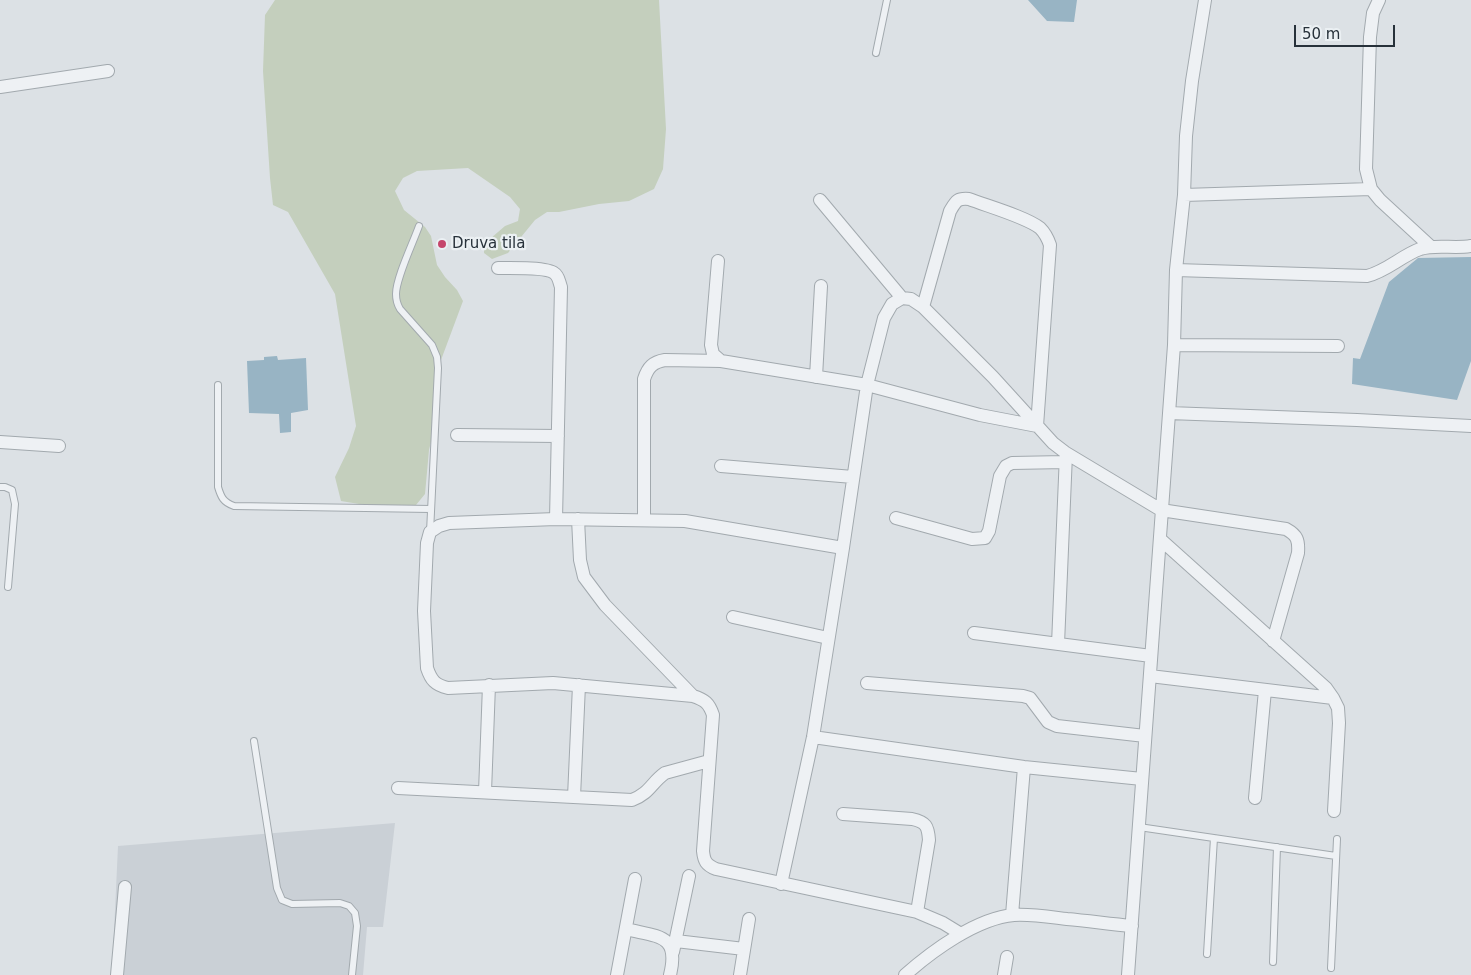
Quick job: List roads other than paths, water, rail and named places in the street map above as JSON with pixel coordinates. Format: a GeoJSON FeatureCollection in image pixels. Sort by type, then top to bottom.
{"type":"FeatureCollection","features":[{"type":"Feature","properties":{"kind":"street"},"geometry":{"type":"LineString","coordinates":[[1128,975],[1174,345],[1176,270],[1184,195],[1186,136],[1192,81],[1205,0]]}},
{"type":"Feature","properties":{"kind":"street"},"geometry":{"type":"LineString","coordinates":[[1379,0],[1373,13],[1370,46],[1366,169],[1371,189],[1380,200],[1431,247]]}},
{"type":"Feature","properties":{"kind":"street"},"geometry":{"type":"LineString","coordinates":[[0,88],[108,71]]}},
{"type":"Feature","properties":{"kind":"street"},"geometry":{"type":"LineString","coordinates":[[1184,195],[1371,189]]}},
{"type":"Feature","properties":{"kind":"street"},"geometry":{"type":"LineString","coordinates":[[923,307],[950,211],[955,202],[960,198],[970,199],[1040,228],[1050,245],[1037,426]]}},
{"type":"Feature","properties":{"kind":"street"},"geometry":{"type":"LineString","coordinates":[[820,200],[902,298]]}},
{"type":"Feature","properties":{"kind":"street"},"geometry":{"type":"LineString","coordinates":[[1176,270],[1367,276],[1376,274],[1420,250],[1431,247],[1471,246]]}},
{"type":"Feature","properties":{"kind":"street"},"geometry":{"type":"LineString","coordinates":[[718,261],[711,345],[713,354],[721,361]]}},
{"type":"Feature","properties":{"kind":"street"},"geometry":{"type":"LineString","coordinates":[[498,268],[544,269],[553,272],[558,278],[561,287],[556,519]]}},
{"type":"Feature","properties":{"kind":"street"},"geometry":{"type":"LineString","coordinates":[[816,377],[821,286]]}},
{"type":"Feature","properties":{"kind":"street"},"geometry":{"type":"LineString","coordinates":[[781,884],[812,737],[867,385],[884,318],[892,304],[902,298],[911,298],[923,307],[1023,408],[1066,458],[1161,510],[1286,529],[1295,534],[1299,542],[1298,553],[1273,641]]}},
{"type":"Feature","properties":{"kind":"street"},"geometry":{"type":"LineString","coordinates":[[1174,345],[1338,346]]}},
{"type":"Feature","properties":{"kind":"street"},"geometry":{"type":"LineString","coordinates":[[644,519],[644,379],[651,365],[665,360],[721,361],[867,385],[980,415],[1037,426]]}},
{"type":"Feature","properties":{"kind":"street"},"geometry":{"type":"LineString","coordinates":[[1169,413],[1471,426]]}},
{"type":"Feature","properties":{"kind":"street"},"geometry":{"type":"LineString","coordinates":[[457,435],[558,436]]}},
{"type":"Feature","properties":{"kind":"street"},"geometry":{"type":"LineString","coordinates":[[0,442],[59,446]]}},
{"type":"Feature","properties":{"kind":"street"},"geometry":{"type":"LineString","coordinates":[[896,518],[972,539],[985,538],[989,531],[1000,476],[1006,466],[1012,463],[1066,458]]}},
{"type":"Feature","properties":{"kind":"street"},"geometry":{"type":"LineString","coordinates":[[1058,644],[1066,458]]}},
{"type":"Feature","properties":{"kind":"street"},"geometry":{"type":"LineString","coordinates":[[722,466],[853,477]]}},
{"type":"Feature","properties":{"kind":"street"},"geometry":{"type":"LineString","coordinates":[[843,548],[685,520],[556,519],[439,526],[430,532],[427,543],[424,611],[427,668],[437,685],[448,688],[553,683],[693,696],[704,699],[710,705],[712,716],[703,851],[704,860],[708,866],[781,884],[917,912],[943,923],[961,934]]}},
{"type":"Feature","properties":{"kind":"street"},"geometry":{"type":"LineString","coordinates":[[578,519],[580,560],[584,577],[605,605],[693,696]]}},
{"type":"Feature","properties":{"kind":"street"},"geometry":{"type":"LineString","coordinates":[[1160,539],[1326,688],[1333,698],[1338,708],[1339,723],[1334,811]]}},
{"type":"Feature","properties":{"kind":"street"},"geometry":{"type":"LineString","coordinates":[[733,618],[828,638]]}},
{"type":"Feature","properties":{"kind":"street"},"geometry":{"type":"LineString","coordinates":[[974,633],[1152,656]]}},
{"type":"Feature","properties":{"kind":"street"},"geometry":{"type":"LineString","coordinates":[[1150,676],[1333,698]]}},
{"type":"Feature","properties":{"kind":"street"},"geometry":{"type":"LineString","coordinates":[[867,683],[1023,696],[1030,698],[1048,722],[1057,726],[1146,736]]}},
{"type":"Feature","properties":{"kind":"street"},"geometry":{"type":"LineString","coordinates":[[485,792],[489,685]]}},
{"type":"Feature","properties":{"kind":"street"},"geometry":{"type":"LineString","coordinates":[[574,797],[579,685]]}},
{"type":"Feature","properties":{"kind":"street"},"geometry":{"type":"LineString","coordinates":[[1255,798],[1265,690]]}},
{"type":"Feature","properties":{"kind":"street"},"geometry":{"type":"LineString","coordinates":[[812,737],[1024,766],[1142,779]]}},
{"type":"Feature","properties":{"kind":"street"},"geometry":{"type":"LineString","coordinates":[[398,788],[632,800],[643,796],[665,773],[709,761]]}},
{"type":"Feature","properties":{"kind":"street"},"geometry":{"type":"LineString","coordinates":[[1012,915],[1024,766]]}},
{"type":"Feature","properties":{"kind":"street"},"geometry":{"type":"LineString","coordinates":[[843,814],[912,818],[926,825],[929,840],[917,912]]}},
{"type":"Feature","properties":{"kind":"street"},"geometry":{"type":"LineString","coordinates":[[670,975],[689,876]]}},
{"type":"Feature","properties":{"kind":"street"},"geometry":{"type":"LineString","coordinates":[[617,975],[635,879]]}},
{"type":"Feature","properties":{"kind":"street"},"geometry":{"type":"LineString","coordinates":[[117,975],[126,887]]}},
{"type":"Feature","properties":{"kind":"street"},"geometry":{"type":"LineString","coordinates":[[905,975],[961,934],[1012,915],[1036,915],[1132,926]]}},
{"type":"Feature","properties":{"kind":"street"},"geometry":{"type":"LineString","coordinates":[[740,975],[749,919]]}},
{"type":"Feature","properties":{"kind":"street"},"geometry":{"type":"LineString","coordinates":[[626,929],[663,938],[674,947],[744,949]]}},
{"type":"Feature","properties":{"kind":"street"},"geometry":{"type":"LineString","coordinates":[[1004,975],[1007,957]]}},
{"type":"Feature","properties":{"kind":"lane"},"geometry":{"type":"LineString","coordinates":[[876,53],[887,0]]}},
{"type":"Feature","properties":{"kind":"lane"},"geometry":{"type":"LineString","coordinates":[[419,226],[398,281],[396,303],[432,345],[437,357],[430,532]]}},
{"type":"Feature","properties":{"kind":"lane"},"geometry":{"type":"LineString","coordinates":[[218,386],[218,487],[225,503],[234,506],[431,509]]}},
{"type":"Feature","properties":{"kind":"lane"},"geometry":{"type":"LineString","coordinates":[[0,487],[12,490],[15,504],[8,587]]}},
{"type":"Feature","properties":{"kind":"lane"},"geometry":{"type":"LineString","coordinates":[[254,740],[277,888],[282,900],[292,904],[340,903],[349,906],[355,912],[357,926],[352,975]]}},
{"type":"Feature","properties":{"kind":"lane"},"geometry":{"type":"LineString","coordinates":[[1139,826],[1336,856]]}},
{"type":"Feature","properties":{"kind":"lane"},"geometry":{"type":"LineString","coordinates":[[1207,954],[1214,838]]}},
{"type":"Feature","properties":{"kind":"lane"},"geometry":{"type":"LineString","coordinates":[[1331,968],[1337,839]]}},
{"type":"Feature","properties":{"kind":"lane"},"geometry":{"type":"LineString","coordinates":[[1273,962],[1277,847]]}},
{"type":"Feature","properties":{"kind":"water"},"geometry":{"type":"Polygon","coordinates":[[[1028,0],[1077,0],[1074,22],[1047,21],[1028,0]]]}},
{"type":"Feature","properties":{"kind":"water"},"geometry":{"type":"Polygon","coordinates":[[[1471,257],[1471,361],[1457,400],[1352,384],[1353,358],[1360,359],[1389,282],[1418,258],[1471,257]]]}},
{"type":"Feature","properties":{"kind":"water"},"geometry":{"type":"Polygon","coordinates":[[[277,356],[278,360],[306,358],[308,410],[291,413],[291,432],[280,433],[279,414],[249,413],[247,361],[264,360],[264,357],[277,356]]]}},
{"type":"Feature","properties":{"kind":"place","name":"Druva tila"},"geometry":{"type":"Point","coordinates":[442,244]}}]}
